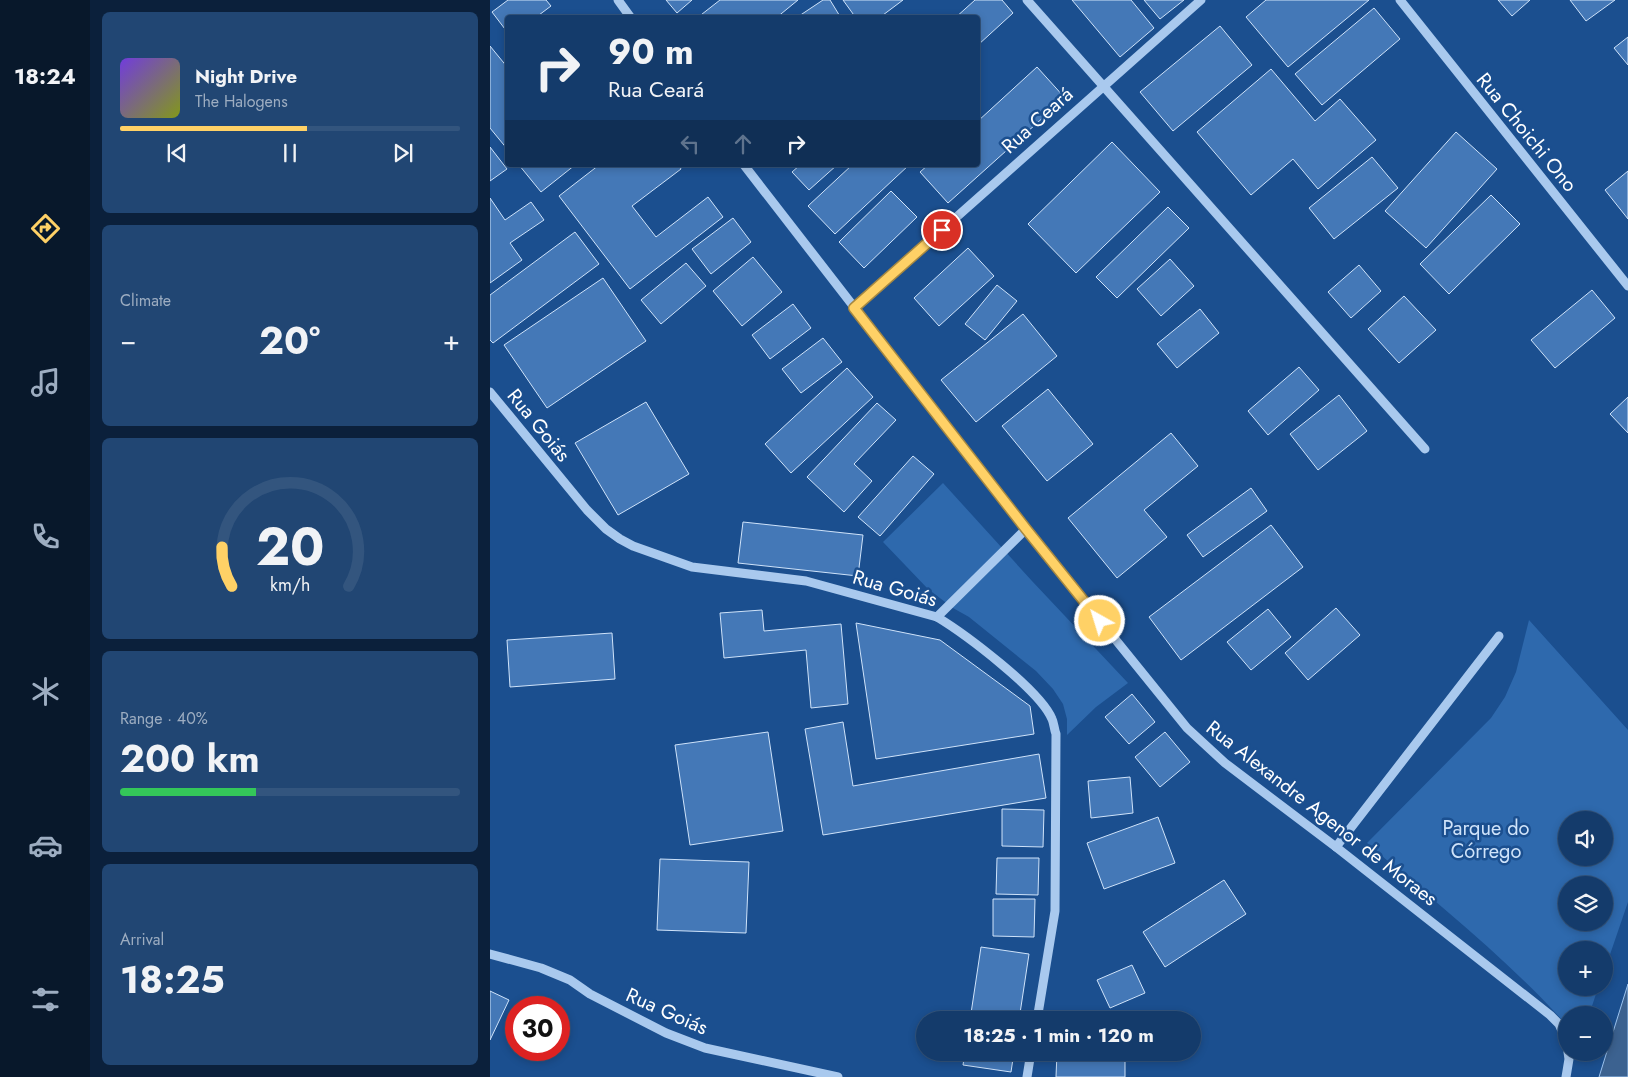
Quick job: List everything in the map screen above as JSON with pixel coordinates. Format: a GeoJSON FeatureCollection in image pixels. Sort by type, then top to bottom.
{"type":"FeatureCollection","features":[{"type":"Feature","properties":{"kind":"street"},"geometry":{"type":"LineString","coordinates":[[618,0],[629,15]]}},
{"type":"Feature","properties":{"kind":"street"},"geometry":{"type":"LineString","coordinates":[[1027,0],[1425,449]]}},
{"type":"Feature","properties":{"kind":"street","name":"Rua Ceará"},"geometry":{"type":"LineString","coordinates":[[854,308],[1200,0]]}},
{"type":"Feature","properties":{"kind":"street","name":"Rua Choichi Ono"},"geometry":{"type":"LineString","coordinates":[[1400,0],[1628,286]]}},
{"type":"Feature","properties":{"kind":"street","name":"Rua Alexandre Agenor de Moraes"},"geometry":{"type":"LineString","coordinates":[[746,167],[1026,529],[1187,728],[1225,764],[1336,847],[1558,1023]]}},
{"type":"Feature","properties":{"kind":"street","name":"Rua Goiás"},"geometry":{"type":"LineString","coordinates":[[490,392],[587,510],[606,529],[633,546],[692,567],[806,581],[937,618],[953,628],[1024,684],[1041,703],[1052,718],[1056,734],[1056,911],[1039,1011]]}},
{"type":"Feature","properties":{"kind":"street"},"geometry":{"type":"LineString","coordinates":[[937,618],[1026,529]]}},
{"type":"Feature","properties":{"kind":"street"},"geometry":{"type":"LineString","coordinates":[[1336,847],[1499,636]]}},
{"type":"Feature","properties":{"kind":"street","name":"Rua Goiás"},"geometry":{"type":"LineString","coordinates":[[490,954],[541,968],[570,980],[590,994],[666,1034],[704,1048],[838,1077]]}},
{"type":"Feature","properties":{"kind":"street"},"geometry":{"type":"LineString","coordinates":[[1027,1077],[1030,1061]]}},
{"type":"Feature","properties":{"kind":"street"},"geometry":{"type":"LineString","coordinates":[[1566,1077],[1569,1061]]}},
{"type":"Feature","properties":{"kind":"green space"},"geometry":{"type":"Polygon","coordinates":[[[943,483],[1128,683],[1096,707],[1067,735],[1067,719],[1063,704],[1053,689],[1036,671],[969,617],[953,608],[928,589],[883,542],[943,483]]]}},
{"type":"Feature","properties":{"kind":"green space","name":"Parque do Córrego"},"geometry":{"type":"Polygon","coordinates":[[[1529,620],[1628,730],[1628,902],[1613,946],[1613,941],[1558,941],[1558,996],[1595,996],[1592,1006],[1558,1006],[1558,1016],[1517,974],[1468,929],[1367,843],[1491,718],[1505,697],[1516,672],[1529,620]]]}},
{"type":"Feature","properties":{"kind":"shaded area"},"geometry":{"type":"Polygon","coordinates":[[[1628,984],[1628,1077],[1599,1077],[1604,1061],[1613,1061],[1613,1032],[1628,984]]]}},
{"type":"Feature","properties":{"kind":"building"},"geometry":{"type":"Polygon","coordinates":[[[508,0],[546,0],[551,6],[539,15],[505,15],[505,29],[492,12],[508,0]]]}},
{"type":"Feature","properties":{"kind":"building"},"geometry":{"type":"Polygon","coordinates":[[[666,0],[692,0],[677,13],[666,0]]]}},
{"type":"Feature","properties":{"kind":"building"},"geometry":{"type":"Polygon","coordinates":[[[720,0],[798,0],[780,15],[701,15],[720,0]]]}},
{"type":"Feature","properties":{"kind":"building"},"geometry":{"type":"Polygon","coordinates":[[[823,0],[830,0],[839,15],[800,15],[823,0]]]}},
{"type":"Feature","properties":{"kind":"building"},"geometry":{"type":"Polygon","coordinates":[[[843,0],[903,0],[883,15],[854,15],[843,0]]]}},
{"type":"Feature","properties":{"kind":"building"},"geometry":{"type":"Polygon","coordinates":[[[975,0],[1002,0],[1013,13],[980,43],[980,15],[958,15],[975,0]]]}},
{"type":"Feature","properties":{"kind":"building"},"geometry":{"type":"Polygon","coordinates":[[[1072,0],[1131,0],[1154,28],[1120,57],[1072,0]]]}},
{"type":"Feature","properties":{"kind":"building"},"geometry":{"type":"Polygon","coordinates":[[[1144,0],[1184,0],[1160,19],[1144,0]]]}},
{"type":"Feature","properties":{"kind":"building"},"geometry":{"type":"Polygon","coordinates":[[[1266,0],[1369,0],[1288,67],[1246,17],[1266,0]]]}},
{"type":"Feature","properties":{"kind":"building"},"geometry":{"type":"Polygon","coordinates":[[[1498,0],[1530,0],[1512,16],[1498,0]]]}},
{"type":"Feature","properties":{"kind":"building"},"geometry":{"type":"Polygon","coordinates":[[[1570,0],[1615,0],[1586,21],[1570,0]]]}},
{"type":"Feature","properties":{"kind":"building"},"geometry":{"type":"Polygon","coordinates":[[[1374,8],[1400,39],[1322,105],[1295,74],[1374,8]]]}},
{"type":"Feature","properties":{"kind":"building"},"geometry":{"type":"Polygon","coordinates":[[[1220,26],[1252,65],[1173,131],[1140,92],[1220,26]]]}},
{"type":"Feature","properties":{"kind":"building"},"geometry":{"type":"Polygon","coordinates":[[[1628,37],[1628,65],[1614,48],[1628,37]]]}},
{"type":"Feature","properties":{"kind":"building"},"geometry":{"type":"Polygon","coordinates":[[[490,46],[505,64],[505,146],[490,128],[490,46]]]}},
{"type":"Feature","properties":{"kind":"building"},"geometry":{"type":"Polygon","coordinates":[[[1037,67],[1065,98],[948,203],[920,172],[926,167],[980,167],[980,119],[1037,67]]]}},
{"type":"Feature","properties":{"kind":"building"},"geometry":{"type":"Polygon","coordinates":[[[1271,69],[1315,121],[1340,99],[1376,140],[1318,189],[1293,159],[1251,195],[1197,132],[1271,69]]]}},
{"type":"Feature","properties":{"kind":"building"},"geometry":{"type":"Polygon","coordinates":[[[1456,132],[1497,169],[1426,248],[1385,211],[1456,132]]]}},
{"type":"Feature","properties":{"kind":"building"},"geometry":{"type":"Polygon","coordinates":[[[1112,142],[1160,192],[1076,273],[1028,224],[1112,142]]]}},
{"type":"Feature","properties":{"kind":"building"},"geometry":{"type":"Polygon","coordinates":[[[490,147],[507,169],[490,181],[490,147]]]}},
{"type":"Feature","properties":{"kind":"building"},"geometry":{"type":"Polygon","coordinates":[[[1372,157],[1398,188],[1334,239],[1309,208],[1372,157]]]}},
{"type":"Feature","properties":{"kind":"building"},"geometry":{"type":"Polygon","coordinates":[[[521,167],[572,167],[541,192],[521,167]]]}},
{"type":"Feature","properties":{"kind":"building"},"geometry":{"type":"Polygon","coordinates":[[[596,167],[680,167],[681,169],[632,206],[656,237],[708,197],[723,217],[630,289],[559,196],[596,167]]]}},
{"type":"Feature","properties":{"kind":"building"},"geometry":{"type":"Polygon","coordinates":[[[798,167],[835,167],[809,190],[792,172],[798,167]]]}},
{"type":"Feature","properties":{"kind":"building"},"geometry":{"type":"Polygon","coordinates":[[[850,167],[907,167],[835,234],[808,206],[850,167]]]}},
{"type":"Feature","properties":{"kind":"building"},"geometry":{"type":"Polygon","coordinates":[[[1628,171],[1628,219],[1605,190],[1628,171]]]}},
{"type":"Feature","properties":{"kind":"building"},"geometry":{"type":"Polygon","coordinates":[[[891,191],[917,217],[864,268],[839,242],[891,191]]]}},
{"type":"Feature","properties":{"kind":"building"},"geometry":{"type":"Polygon","coordinates":[[[1491,195],[1520,224],[1449,294],[1420,264],[1491,195]]]}},
{"type":"Feature","properties":{"kind":"building"},"geometry":{"type":"Polygon","coordinates":[[[490,198],[505,220],[531,202],[544,220],[510,243],[522,260],[490,283],[490,198]]]}},
{"type":"Feature","properties":{"kind":"building"},"geometry":{"type":"Polygon","coordinates":[[[1168,207],[1189,228],[1117,298],[1096,277],[1168,207]]]}},
{"type":"Feature","properties":{"kind":"building"},"geometry":{"type":"Polygon","coordinates":[[[733,218],[751,242],[711,274],[692,249],[733,218]]]}},
{"type":"Feature","properties":{"kind":"building"},"geometry":{"type":"Polygon","coordinates":[[[575,232],[599,264],[493,343],[490,340],[490,295],[575,232]]]}},
{"type":"Feature","properties":{"kind":"building"},"geometry":{"type":"Polygon","coordinates":[[[968,248],[994,276],[939,326],[914,298],[968,248]]]}},
{"type":"Feature","properties":{"kind":"building"},"geometry":{"type":"Polygon","coordinates":[[[753,257],[782,292],[742,326],[713,291],[753,257]]]}},
{"type":"Feature","properties":{"kind":"building"},"geometry":{"type":"Polygon","coordinates":[[[1170,259],[1194,286],[1161,316],[1137,289],[1170,259]]]}},
{"type":"Feature","properties":{"kind":"building"},"geometry":{"type":"Polygon","coordinates":[[[686,263],[706,286],[661,324],[641,300],[686,263]]]}},
{"type":"Feature","properties":{"kind":"building"},"geometry":{"type":"Polygon","coordinates":[[[1359,265],[1381,291],[1351,318],[1328,292],[1359,265]]]}},
{"type":"Feature","properties":{"kind":"building"},"geometry":{"type":"Polygon","coordinates":[[[603,278],[646,341],[547,408],[504,345],[603,278]]]}},
{"type":"Feature","properties":{"kind":"building"},"geometry":{"type":"Polygon","coordinates":[[[997,285],[1017,301],[985,340],[965,324],[997,285]]]}},
{"type":"Feature","properties":{"kind":"building"},"geometry":{"type":"Polygon","coordinates":[[[1592,290],[1615,318],[1555,368],[1531,340],[1592,290]]]}},
{"type":"Feature","properties":{"kind":"building"},"geometry":{"type":"Polygon","coordinates":[[[1404,296],[1436,330],[1399,363],[1368,329],[1404,296]]]}},
{"type":"Feature","properties":{"kind":"building"},"geometry":{"type":"Polygon","coordinates":[[[793,304],[811,328],[770,359],[752,335],[793,304]]]}},
{"type":"Feature","properties":{"kind":"building"},"geometry":{"type":"Polygon","coordinates":[[[1200,309],[1219,333],[1177,368],[1157,344],[1200,309]]]}},
{"type":"Feature","properties":{"kind":"building"},"geometry":{"type":"Polygon","coordinates":[[[1023,314],[1057,356],[976,422],[941,380],[1023,314]]]}},
{"type":"Feature","properties":{"kind":"building"},"geometry":{"type":"Polygon","coordinates":[[[823,338],[842,362],[801,393],[782,369],[823,338]]]}},
{"type":"Feature","properties":{"kind":"building"},"geometry":{"type":"Polygon","coordinates":[[[1299,367],[1319,390],[1268,435],[1248,411],[1299,367]]]}},
{"type":"Feature","properties":{"kind":"building"},"geometry":{"type":"Polygon","coordinates":[[[847,368],[873,397],[791,473],[765,444],[847,368]]]}},
{"type":"Feature","properties":{"kind":"building"},"geometry":{"type":"Polygon","coordinates":[[[1048,389],[1093,444],[1047,481],[1002,426],[1048,389]]]}},
{"type":"Feature","properties":{"kind":"building"},"geometry":{"type":"Polygon","coordinates":[[[1339,395],[1367,431],[1318,470],[1290,434],[1339,395]]]}},
{"type":"Feature","properties":{"kind":"building"},"geometry":{"type":"Polygon","coordinates":[[[1628,397],[1628,433],[1610,414],[1628,397]]]}},
{"type":"Feature","properties":{"kind":"building"},"geometry":{"type":"Polygon","coordinates":[[[646,402],[689,474],[618,515],[575,443],[646,402]]]}},
{"type":"Feature","properties":{"kind":"building"},"geometry":{"type":"Polygon","coordinates":[[[877,403],[896,420],[854,464],[872,481],[844,512],[807,477],[877,403]]]}},
{"type":"Feature","properties":{"kind":"building"},"geometry":{"type":"Polygon","coordinates":[[[1171,433],[1198,466],[1144,510],[1167,537],[1117,578],[1068,518],[1171,433]]]}},
{"type":"Feature","properties":{"kind":"building"},"geometry":{"type":"Polygon","coordinates":[[[913,456],[934,474],[880,536],[858,517],[913,456]]]}},
{"type":"Feature","properties":{"kind":"building"},"geometry":{"type":"Polygon","coordinates":[[[1251,488],[1267,511],[1203,557],[1187,535],[1251,488]]]}},
{"type":"Feature","properties":{"kind":"building"},"geometry":{"type":"Polygon","coordinates":[[[743,522],[863,535],[858,576],[738,563],[743,522]]]}},
{"type":"Feature","properties":{"kind":"building"},"geometry":{"type":"Polygon","coordinates":[[[1271,525],[1303,567],[1181,660],[1149,617],[1271,525]]]}},
{"type":"Feature","properties":{"kind":"building"},"geometry":{"type":"Polygon","coordinates":[[[1336,608],[1360,635],[1308,680],[1285,653],[1336,608]]]}},
{"type":"Feature","properties":{"kind":"building"},"geometry":{"type":"Polygon","coordinates":[[[1268,609],[1291,637],[1251,670],[1227,642],[1268,609]]]}},
{"type":"Feature","properties":{"kind":"building"},"geometry":{"type":"Polygon","coordinates":[[[762,610],[764,631],[841,624],[848,704],[811,708],[806,650],[724,658],[720,613],[762,610]]]}},
{"type":"Feature","properties":{"kind":"building"},"geometry":{"type":"Polygon","coordinates":[[[856,623],[940,640],[1030,706],[1034,734],[876,759],[856,623]]]}},
{"type":"Feature","properties":{"kind":"building"},"geometry":{"type":"Polygon","coordinates":[[[612,633],[615,679],[510,687],[507,640],[612,633]]]}},
{"type":"Feature","properties":{"kind":"building"},"geometry":{"type":"Polygon","coordinates":[[[1132,694],[1155,722],[1129,744],[1105,717],[1132,694]]]}},
{"type":"Feature","properties":{"kind":"building"},"geometry":{"type":"Polygon","coordinates":[[[843,722],[853,786],[1039,754],[1046,798],[823,835],[805,729],[843,722]]]}},
{"type":"Feature","properties":{"kind":"building"},"geometry":{"type":"Polygon","coordinates":[[[768,732],[783,831],[690,845],[675,745],[768,732]]]}},
{"type":"Feature","properties":{"kind":"building"},"geometry":{"type":"Polygon","coordinates":[[[1165,732],[1190,762],[1160,787],[1135,757],[1165,732]]]}},
{"type":"Feature","properties":{"kind":"building"},"geometry":{"type":"Polygon","coordinates":[[[1130,777],[1133,813],[1091,818],[1088,781],[1130,777]]]}},
{"type":"Feature","properties":{"kind":"building"},"geometry":{"type":"Polygon","coordinates":[[[1002,809],[1044,810],[1043,847],[1002,846],[1002,809]]]}},
{"type":"Feature","properties":{"kind":"building"},"geometry":{"type":"Polygon","coordinates":[[[1158,817],[1175,863],[1104,889],[1087,843],[1158,817]]]}},
{"type":"Feature","properties":{"kind":"building"},"geometry":{"type":"Polygon","coordinates":[[[997,858],[1039,858],[1038,895],[996,894],[997,858]]]}},
{"type":"Feature","properties":{"kind":"building"},"geometry":{"type":"Polygon","coordinates":[[[660,859],[749,862],[746,933],[657,930],[660,859]]]}},
{"type":"Feature","properties":{"kind":"building"},"geometry":{"type":"Polygon","coordinates":[[[1224,880],[1246,914],[1165,967],[1143,932],[1224,880]]]}},
{"type":"Feature","properties":{"kind":"building"},"geometry":{"type":"Polygon","coordinates":[[[993,899],[1035,899],[1034,937],[993,936],[993,899]]]}},
{"type":"Feature","properties":{"kind":"building"},"geometry":{"type":"Polygon","coordinates":[[[981,947],[1029,954],[1020,1011],[971,1011],[981,947]]]}},
{"type":"Feature","properties":{"kind":"building"},"geometry":{"type":"Polygon","coordinates":[[[1132,965],[1145,993],[1110,1008],[1097,980],[1132,965]]]}},
{"type":"Feature","properties":{"kind":"building"},"geometry":{"type":"Polygon","coordinates":[[[490,991],[505,998],[505,1008],[490,1040],[490,991]]]}},
{"type":"Feature","properties":{"kind":"building"},"geometry":{"type":"Polygon","coordinates":[[[964,1061],[1013,1061],[1011,1072],[963,1065],[964,1061]]]}},
{"type":"Feature","properties":{"kind":"building"},"geometry":{"type":"Polygon","coordinates":[[[1057,1061],[1125,1061],[1125,1077],[1056,1077],[1057,1061]]]}},
{"type":"Feature","properties":{"kind":"route"},"geometry":{"type":"LineString","coordinates":[[942,230],[854,308],[1100,621]]}}]}
